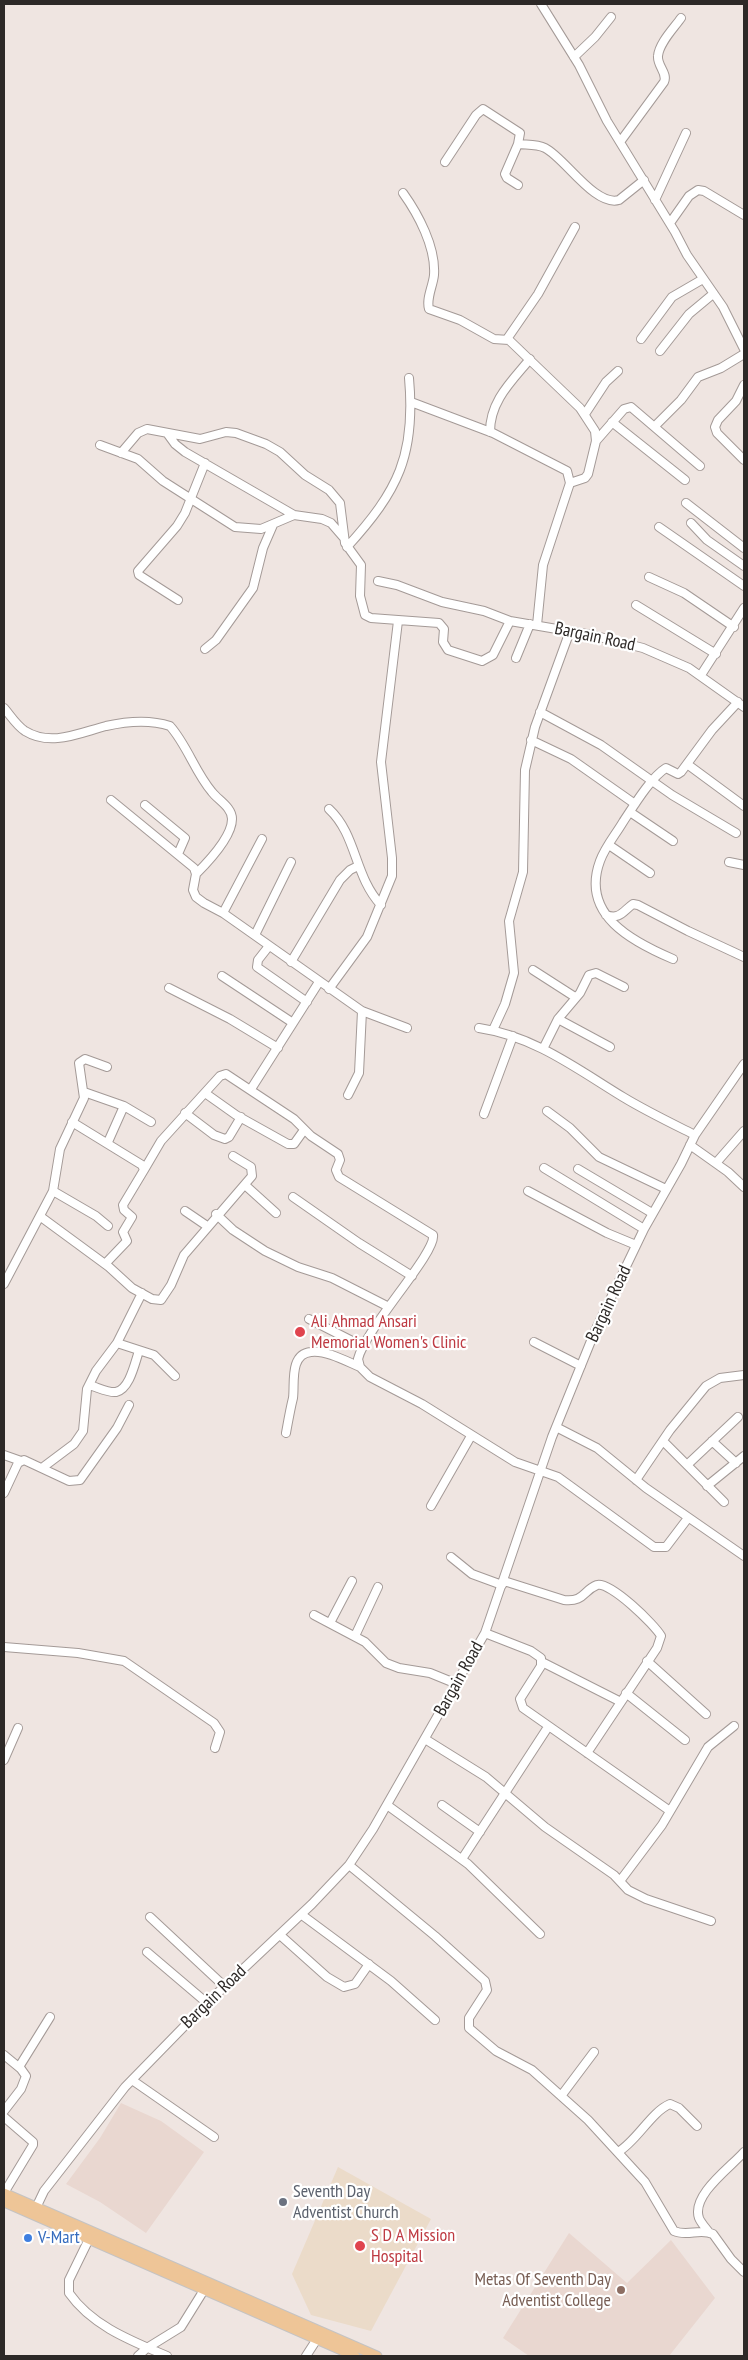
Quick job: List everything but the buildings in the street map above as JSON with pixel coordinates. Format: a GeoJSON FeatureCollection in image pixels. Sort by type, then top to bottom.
{"type":"FeatureCollection","features":[{"type":"Feature","properties":{"kind":"main road"},"geometry":{"type":"LineString","coordinates":[[4,2193],[89,2240],[350,2355]]}},
{"type":"Feature","properties":{"kind":"main road"},"geometry":{"type":"LineString","coordinates":[[4,2202],[34,2211],[377,2356]]}},
{"type":"Feature","properties":{"kind":"street"},"geometry":{"type":"LineString","coordinates":[[541,4],[574,57],[620,142],[703,279],[723,307],[744,349]]}},
{"type":"Feature","properties":{"kind":"street"},"geometry":{"type":"LineString","coordinates":[[574,57],[595,37],[610,17]]}},
{"type":"Feature","properties":{"kind":"street"},"geometry":{"type":"LineString","coordinates":[[620,142],[664,82],[665,74],[659,65],[659,52],[681,18]]}},
{"type":"Feature","properties":{"kind":"street"},"geometry":{"type":"LineString","coordinates":[[445,162],[476,114],[483,110],[520,133],[518,144],[505,174],[506,178],[518,185]]}},
{"type":"Feature","properties":{"kind":"street"},"geometry":{"type":"LineString","coordinates":[[656,200],[686,133]]}},
{"type":"Feature","properties":{"kind":"street"},"geometry":{"type":"LineString","coordinates":[[518,144],[546,148],[583,183],[611,200],[619,200],[644,180]]}},
{"type":"Feature","properties":{"kind":"street"},"geometry":{"type":"LineString","coordinates":[[670,223],[689,196],[698,190],[704,191],[744,215]]}},
{"type":"Feature","properties":{"kind":"street"},"geometry":{"type":"LineString","coordinates":[[403,193],[419,219],[431,254],[434,273],[429,309],[460,320],[494,339],[506,339],[585,414],[595,432],[596,442],[588,474],[585,478],[570,483]]}},
{"type":"Feature","properties":{"kind":"street"},"geometry":{"type":"LineString","coordinates":[[506,339],[538,294],[576,227]]}},
{"type":"Feature","properties":{"kind":"street"},"geometry":{"type":"LineString","coordinates":[[641,339],[672,297],[703,279]]}},
{"type":"Feature","properties":{"kind":"street"},"geometry":{"type":"LineString","coordinates":[[660,351],[689,314],[713,294]]}},
{"type":"Feature","properties":{"kind":"street"},"geometry":{"type":"LineString","coordinates":[[655,426],[680,400],[698,377],[722,368],[744,354]]}},
{"type":"Feature","properties":{"kind":"street"},"geometry":{"type":"LineString","coordinates":[[490,432],[490,417],[494,406],[530,360]]}},
{"type":"Feature","properties":{"kind":"street"},"geometry":{"type":"LineString","coordinates":[[585,414],[606,382],[618,371]]}},
{"type":"Feature","properties":{"kind":"street"},"geometry":{"type":"LineString","coordinates":[[347,547],[383,504],[396,484],[408,445],[411,402],[409,378]]}},
{"type":"Feature","properties":{"kind":"street"},"geometry":{"type":"LineString","coordinates":[[744,385],[736,401],[714,427],[717,434],[744,460]]}},
{"type":"Feature","properties":{"kind":"street"},"geometry":{"type":"LineString","coordinates":[[411,402],[490,432],[567,471],[570,483],[543,565],[534,625],[516,658]]}},
{"type":"Feature","properties":{"kind":"street"},"geometry":{"type":"LineString","coordinates":[[596,442],[624,409],[631,407],[700,466]]}},
{"type":"Feature","properties":{"kind":"street"},"geometry":{"type":"LineString","coordinates":[[612,422],[685,480]]}},
{"type":"Feature","properties":{"kind":"street"},"geometry":{"type":"LineString","coordinates":[[121,453],[138,433],[147,429],[200,439],[226,432],[236,433],[266,444],[280,452],[305,475],[336,497],[342,512],[347,547],[361,565],[360,596],[365,615],[371,618],[398,621],[439,623],[444,629],[443,642],[448,650],[482,661],[493,655],[510,621]]}},
{"type":"Feature","properties":{"kind":"street"},"geometry":{"type":"LineString","coordinates":[[167,433],[175,444],[294,516],[322,519],[330,523],[345,538]]}},
{"type":"Feature","properties":{"kind":"street"},"geometry":{"type":"LineString","coordinates":[[100,445],[138,459],[163,481],[235,527],[261,529],[294,516]]}},
{"type":"Feature","properties":{"kind":"street"},"geometry":{"type":"LineString","coordinates":[[178,600],[139,575],[138,572],[177,526],[205,463]]}},
{"type":"Feature","properties":{"kind":"street"},"geometry":{"type":"LineString","coordinates":[[686,503],[744,548]]}},
{"type":"Feature","properties":{"kind":"street"},"geometry":{"type":"LineString","coordinates":[[691,523],[708,540],[744,566]]}},
{"type":"Feature","properties":{"kind":"street"},"geometry":{"type":"LineString","coordinates":[[204,649],[216,640],[253,588],[263,548],[274,525]]}},
{"type":"Feature","properties":{"kind":"street"},"geometry":{"type":"LineString","coordinates":[[659,527],[744,586]]}},
{"type":"Feature","properties":{"kind":"street"},"geometry":{"type":"LineString","coordinates":[[649,577],[684,593],[734,627]]}},
{"type":"Feature","properties":{"kind":"street","name":"Bargain Road"},"geometry":{"type":"LineString","coordinates":[[378,581],[397,585],[433,599],[471,607],[510,621],[629,643],[665,657],[701,676],[741,705]]}},
{"type":"Feature","properties":{"kind":"street"},"geometry":{"type":"LineString","coordinates":[[636,605],[716,654]]}},
{"type":"Feature","properties":{"kind":"street"},"geometry":{"type":"LineString","coordinates":[[701,676],[734,627],[744,608]]}},
{"type":"Feature","properties":{"kind":"street"},"geometry":{"type":"LineString","coordinates":[[329,989],[367,937],[393,868],[381,762],[398,621]]}},
{"type":"Feature","properties":{"kind":"street"},"geometry":{"type":"LineString","coordinates":[[493,1030],[514,973],[509,921],[512,903],[523,872],[524,780],[531,740],[570,631]]}},
{"type":"Feature","properties":{"kind":"street"},"geometry":{"type":"LineString","coordinates":[[673,959],[630,938],[616,928],[606,915],[598,896],[597,882],[600,859],[635,804],[653,781],[666,768],[678,774],[712,730],[741,705]]}},
{"type":"Feature","properties":{"kind":"street"},"geometry":{"type":"LineString","coordinates":[[4,708],[18,726],[44,738],[64,738],[130,722],[148,721],[170,726],[211,792],[229,810],[232,817],[229,832],[210,859],[196,874]]}},
{"type":"Feature","properties":{"kind":"street"},"geometry":{"type":"LineString","coordinates":[[540,712],[596,741],[653,781],[736,833]]}},
{"type":"Feature","properties":{"kind":"street"},"geometry":{"type":"LineString","coordinates":[[531,740],[571,759],[635,804]]}},
{"type":"Feature","properties":{"kind":"street"},"geometry":{"type":"LineString","coordinates":[[687,764],[744,806]]}},
{"type":"Feature","properties":{"kind":"street"},"geometry":{"type":"LineString","coordinates":[[111,800],[194,868],[196,874],[193,890],[196,897],[223,913],[362,1011],[406,1028]]}},
{"type":"Feature","properties":{"kind":"street"},"geometry":{"type":"LineString","coordinates":[[145,805],[185,838],[178,854]]}},
{"type":"Feature","properties":{"kind":"street"},"geometry":{"type":"LineString","coordinates":[[329,808],[346,828],[367,889],[380,905]]}},
{"type":"Feature","properties":{"kind":"street"},"geometry":{"type":"LineString","coordinates":[[630,812],[673,841]]}},
{"type":"Feature","properties":{"kind":"street"},"geometry":{"type":"LineString","coordinates":[[223,913],[262,839]]}},
{"type":"Feature","properties":{"kind":"street"},"geometry":{"type":"LineString","coordinates":[[609,845],[650,873]]}},
{"type":"Feature","properties":{"kind":"street"},"geometry":{"type":"LineString","coordinates":[[255,936],[291,862]]}},
{"type":"Feature","properties":{"kind":"street"},"geometry":{"type":"LineString","coordinates":[[729,862],[744,865]]}},
{"type":"Feature","properties":{"kind":"street"},"geometry":{"type":"LineString","coordinates":[[291,962],[340,880],[350,870],[358,866]]}},
{"type":"Feature","properties":{"kind":"street"},"geometry":{"type":"LineString","coordinates":[[606,915],[613,917],[621,916],[633,904],[638,904],[688,932],[744,957]]}},
{"type":"Feature","properties":{"kind":"street"},"geometry":{"type":"LineString","coordinates":[[269,946],[256,964],[258,969],[307,1002]]}},
{"type":"Feature","properties":{"kind":"street"},"geometry":{"type":"LineString","coordinates":[[533,970],[575,997]]}},
{"type":"Feature","properties":{"kind":"street"},"geometry":{"type":"LineString","coordinates":[[543,1049],[558,1019],[592,973],[624,987]]}},
{"type":"Feature","properties":{"kind":"street"},"geometry":{"type":"LineString","coordinates":[[222,976],[294,1023]]}},
{"type":"Feature","properties":{"kind":"street"},"geometry":{"type":"LineString","coordinates":[[251,1089],[319,982]]}},
{"type":"Feature","properties":{"kind":"street"},"geometry":{"type":"LineString","coordinates":[[169,988],[230,1019],[278,1048]]}},
{"type":"Feature","properties":{"kind":"street"},"geometry":{"type":"LineString","coordinates":[[348,1095],[358,1073],[362,1011]]}},
{"type":"Feature","properties":{"kind":"street"},"geometry":{"type":"LineString","coordinates":[[558,1019],[610,1047]]}},
{"type":"Feature","properties":{"kind":"street"},"geometry":{"type":"LineString","coordinates":[[479,1028],[513,1036],[543,1049],[566,1061],[634,1104],[695,1134]]}},
{"type":"Feature","properties":{"kind":"street"},"geometry":{"type":"LineString","coordinates":[[484,1114],[513,1036]]}},
{"type":"Feature","properties":{"kind":"street"},"geometry":{"type":"LineString","coordinates":[[4,1284],[41,1217],[53,1191],[60,1149],[82,1105],[84,1092],[78,1066],[80,1060],[85,1059],[107,1067]]}},
{"type":"Feature","properties":{"kind":"street","name":"Bargain Road"},"geometry":{"type":"LineString","coordinates":[[34,2211],[44,2191],[132,2080],[224,1986],[302,1915],[349,1865],[365,1842],[458,1684],[485,1633],[556,1427],[581,1366],[636,1245],[695,1134],[744,1064]]}},
{"type":"Feature","properties":{"kind":"street"},"geometry":{"type":"LineString","coordinates":[[105,1264],[127,1241],[123,1232],[132,1217],[124,1210],[123,1205],[161,1141],[223,1074],[229,1075],[294,1119],[304,1130],[338,1154],[340,1160],[336,1170],[339,1177],[432,1236],[432,1244],[412,1276],[387,1306],[362,1346],[358,1360],[360,1368]]}},
{"type":"Feature","properties":{"kind":"street"},"geometry":{"type":"LineString","coordinates":[[84,1092],[124,1106],[151,1122]]}},
{"type":"Feature","properties":{"kind":"street"},"geometry":{"type":"LineString","coordinates":[[205,1093],[241,1117],[291,1145],[304,1130]]}},
{"type":"Feature","properties":{"kind":"street"},"geometry":{"type":"LineString","coordinates":[[108,1142],[124,1106]]}},
{"type":"Feature","properties":{"kind":"street"},"geometry":{"type":"LineString","coordinates":[[547,1111],[570,1128],[599,1157],[666,1189]]}},
{"type":"Feature","properties":{"kind":"street"},"geometry":{"type":"LineString","coordinates":[[185,1113],[214,1135],[225,1139],[229,1137],[241,1117]]}},
{"type":"Feature","properties":{"kind":"street"},"geometry":{"type":"LineString","coordinates":[[72,1122],[108,1142],[142,1165],[144,1170]]}},
{"type":"Feature","properties":{"kind":"street"},"geometry":{"type":"LineString","coordinates":[[716,1163],[744,1131]]}},
{"type":"Feature","properties":{"kind":"street"},"geometry":{"type":"LineString","coordinates":[[690,1145],[716,1163],[744,1187]]}},
{"type":"Feature","properties":{"kind":"street"},"geometry":{"type":"LineString","coordinates":[[41,1217],[142,1293],[157,1300],[164,1297],[171,1285],[181,1258],[216,1214],[245,1185],[253,1170],[233,1156]]}},
{"type":"Feature","properties":{"kind":"street"},"geometry":{"type":"LineString","coordinates":[[544,1168],[644,1229]]}},
{"type":"Feature","properties":{"kind":"street"},"geometry":{"type":"LineString","coordinates":[[578,1169],[652,1214]]}},
{"type":"Feature","properties":{"kind":"street"},"geometry":{"type":"LineString","coordinates":[[245,1185],[276,1212]]}},
{"type":"Feature","properties":{"kind":"street"},"geometry":{"type":"LineString","coordinates":[[53,1191],[96,1216],[108,1226]]}},
{"type":"Feature","properties":{"kind":"street"},"geometry":{"type":"LineString","coordinates":[[528,1192],[607,1233],[636,1245]]}},
{"type":"Feature","properties":{"kind":"street"},"geometry":{"type":"LineString","coordinates":[[293,1197],[359,1243],[412,1276]]}},
{"type":"Feature","properties":{"kind":"street"},"geometry":{"type":"LineString","coordinates":[[185,1211],[207,1226]]}},
{"type":"Feature","properties":{"kind":"street"},"geometry":{"type":"LineString","coordinates":[[216,1214],[233,1230],[265,1252],[332,1278],[387,1306]]}},
{"type":"Feature","properties":{"kind":"street"},"geometry":{"type":"LineString","coordinates":[[42,1468],[74,1444],[83,1431],[85,1397],[89,1385],[96,1370],[117,1343],[142,1293]]}},
{"type":"Feature","properties":{"kind":"street"},"geometry":{"type":"LineString","coordinates":[[309,1319],[362,1346]]}},
{"type":"Feature","properties":{"kind":"street"},"geometry":{"type":"LineString","coordinates":[[534,1342],[581,1366]]}},
{"type":"Feature","properties":{"kind":"street"},"geometry":{"type":"LineString","coordinates":[[117,1343],[159,1358],[175,1376]]}},
{"type":"Feature","properties":{"kind":"street"},"geometry":{"type":"LineString","coordinates":[[89,1385],[113,1392],[121,1390],[129,1379],[139,1350]]}},
{"type":"Feature","properties":{"kind":"street"},"geometry":{"type":"LineString","coordinates":[[286,1433],[293,1397],[295,1369],[304,1354],[318,1352],[360,1368],[370,1377],[422,1404],[515,1462],[540,1472],[549,1473],[567,1483],[654,1547],[666,1547],[688,1518]]}},
{"type":"Feature","properties":{"kind":"street"},"geometry":{"type":"LineString","coordinates":[[636,1480],[663,1441],[714,1380],[744,1376]]}},
{"type":"Feature","properties":{"kind":"street"},"geometry":{"type":"LineString","coordinates":[[4,1455],[21,1461],[29,1461],[69,1481],[80,1480],[112,1436],[129,1405]]}},
{"type":"Feature","properties":{"kind":"street"},"geometry":{"type":"LineString","coordinates":[[687,1465],[738,1417]]}},
{"type":"Feature","properties":{"kind":"street"},"geometry":{"type":"LineString","coordinates":[[556,1427],[597,1448],[636,1480],[688,1518],[744,1555]]}},
{"type":"Feature","properties":{"kind":"street"},"geometry":{"type":"LineString","coordinates":[[431,1506],[471,1436]]}},
{"type":"Feature","properties":{"kind":"street"},"geometry":{"type":"LineString","coordinates":[[663,1441],[724,1502]]}},
{"type":"Feature","properties":{"kind":"street"},"geometry":{"type":"LineString","coordinates":[[712,1441],[736,1463]]}},
{"type":"Feature","properties":{"kind":"street"},"geometry":{"type":"LineString","coordinates":[[707,1486],[744,1456]]}},
{"type":"Feature","properties":{"kind":"street"},"geometry":{"type":"LineString","coordinates":[[4,1493],[21,1461]]}},
{"type":"Feature","properties":{"kind":"street"},"geometry":{"type":"LineString","coordinates":[[451,1557],[472,1574],[564,1600],[573,1601],[580,1599],[598,1585],[610,1587],[659,1632],[661,1636],[647,1661],[587,1753]]}},
{"type":"Feature","properties":{"kind":"street"},"geometry":{"type":"LineString","coordinates":[[330,1623],[352,1581]]}},
{"type":"Feature","properties":{"kind":"street"},"geometry":{"type":"LineString","coordinates":[[355,1636],[378,1587]]}},
{"type":"Feature","properties":{"kind":"street"},"geometry":{"type":"LineString","coordinates":[[314,1615],[370,1645],[386,1663],[399,1668],[430,1673],[458,1684]]}},
{"type":"Feature","properties":{"kind":"street"},"geometry":{"type":"LineString","coordinates":[[485,1633],[537,1654],[542,1662],[621,1702]]}},
{"type":"Feature","properties":{"kind":"street"},"geometry":{"type":"LineString","coordinates":[[4,1647],[78,1653],[124,1661],[214,1723],[220,1732],[215,1748]]}},
{"type":"Feature","properties":{"kind":"street"},"geometry":{"type":"LineString","coordinates":[[647,1661],[706,1714]]}},
{"type":"Feature","properties":{"kind":"street"},"geometry":{"type":"LineString","coordinates":[[542,1662],[522,1693],[520,1704],[548,1727],[670,1811]]}},
{"type":"Feature","properties":{"kind":"street"},"geometry":{"type":"LineString","coordinates":[[626,1693],[685,1740]]}},
{"type":"Feature","properties":{"kind":"street"},"geometry":{"type":"LineString","coordinates":[[620,1881],[670,1811],[708,1747],[734,1726]]}},
{"type":"Feature","properties":{"kind":"street"},"geometry":{"type":"LineString","coordinates":[[462,1859],[548,1727]]}},
{"type":"Feature","properties":{"kind":"street"},"geometry":{"type":"LineString","coordinates":[[4,1760],[18,1728]]}},
{"type":"Feature","properties":{"kind":"street"},"geometry":{"type":"LineString","coordinates":[[425,1739],[479,1772],[545,1826],[620,1881],[628,1890],[646,1899],[711,1921]]}},
{"type":"Feature","properties":{"kind":"street"},"geometry":{"type":"LineString","coordinates":[[387,1805],[462,1859],[540,1934]]}},
{"type":"Feature","properties":{"kind":"street"},"geometry":{"type":"LineString","coordinates":[[442,1805],[480,1832]]}},
{"type":"Feature","properties":{"kind":"street"},"geometry":{"type":"LineString","coordinates":[[349,1865],[435,1936],[485,1981],[487,1990],[469,2018],[469,2028],[496,2051],[532,2070],[618,2152],[651,2190],[674,2230],[685,2234],[708,2232],[713,2234],[744,2272]]}},
{"type":"Feature","properties":{"kind":"street"},"geometry":{"type":"LineString","coordinates":[[302,1915],[369,1964],[435,2020]]}},
{"type":"Feature","properties":{"kind":"street"},"geometry":{"type":"LineString","coordinates":[[150,1917],[224,1986]]}},
{"type":"Feature","properties":{"kind":"street"},"geometry":{"type":"LineString","coordinates":[[280,1935],[323,1973],[344,1988],[355,1984],[369,1964]]}},
{"type":"Feature","properties":{"kind":"street"},"geometry":{"type":"LineString","coordinates":[[147,1952],[207,2003]]}},
{"type":"Feature","properties":{"kind":"street"},"geometry":{"type":"LineString","coordinates":[[19,2067],[50,2017]]}},
{"type":"Feature","properties":{"kind":"street"},"geometry":{"type":"LineString","coordinates":[[561,2096],[594,2052]]}},
{"type":"Feature","properties":{"kind":"street"},"geometry":{"type":"LineString","coordinates":[[4,2055],[19,2067],[26,2076],[4,2111]]}},
{"type":"Feature","properties":{"kind":"street"},"geometry":{"type":"LineString","coordinates":[[132,2080],[214,2137]]}},
{"type":"Feature","properties":{"kind":"street"},"geometry":{"type":"LineString","coordinates":[[618,2152],[630,2143],[670,2104],[679,2108],[697,2126]]}},
{"type":"Feature","properties":{"kind":"street"},"geometry":{"type":"LineString","coordinates":[[4,2117],[33,2142],[4,2193]]}},
{"type":"Feature","properties":{"kind":"street"},"geometry":{"type":"LineString","coordinates":[[708,2232],[698,2213],[702,2199],[711,2184],[744,2152]]}},
{"type":"Feature","properties":{"kind":"street"},"geometry":{"type":"LineString","coordinates":[[89,2240],[69,2280],[69,2293],[96,2321],[147,2348],[167,2356]]}},
{"type":"Feature","properties":{"kind":"street"},"geometry":{"type":"LineString","coordinates":[[138,2356],[147,2348],[181,2327],[204,2290]]}},
{"type":"Feature","properties":{"kind":"street"},"geometry":{"type":"LineString","coordinates":[[306,2356],[317,2339]]}},
{"type":"Feature","properties":{"kind":"shaded area"},"geometry":{"type":"Polygon","coordinates":[[[121,2103],[161,2121],[204,2152],[146,2233],[100,2202],[66,2184],[100,2138],[121,2103]]]}},
{"type":"Feature","properties":{"kind":"shaded area","name":"S D A Mission Hospital"},"geometry":{"type":"Polygon","coordinates":[[[338,2167],[431,2219],[371,2331],[311,2315],[292,2274],[338,2167]]]}},
{"type":"Feature","properties":{"kind":"shaded area","name":"Metas Of Seventh Day Adventist College"},"geometry":{"type":"Polygon","coordinates":[[[569,2233],[627,2283],[671,2240],[715,2298],[669,2356],[529,2356],[503,2338],[569,2233]]]}},
{"type":"Feature","properties":{"kind":"place","name":"Ali Ahmad Ansari Memorial Women's Clinic"},"geometry":{"type":"Point","coordinates":[300,1332]}},
{"type":"Feature","properties":{"kind":"place","name":"Seventh Day Adventist Church"},"geometry":{"type":"Point","coordinates":[283,2202]}},
{"type":"Feature","properties":{"kind":"place","name":"V-Mart"},"geometry":{"type":"Point","coordinates":[28,2238]}},
{"type":"Feature","properties":{"kind":"place","name":"S D A Mission Hospital"},"geometry":{"type":"Point","coordinates":[360,2246]}},
{"type":"Feature","properties":{"kind":"place","name":"Metas Of Seventh Day Adventist College"},"geometry":{"type":"Point","coordinates":[621,2290]}}]}
